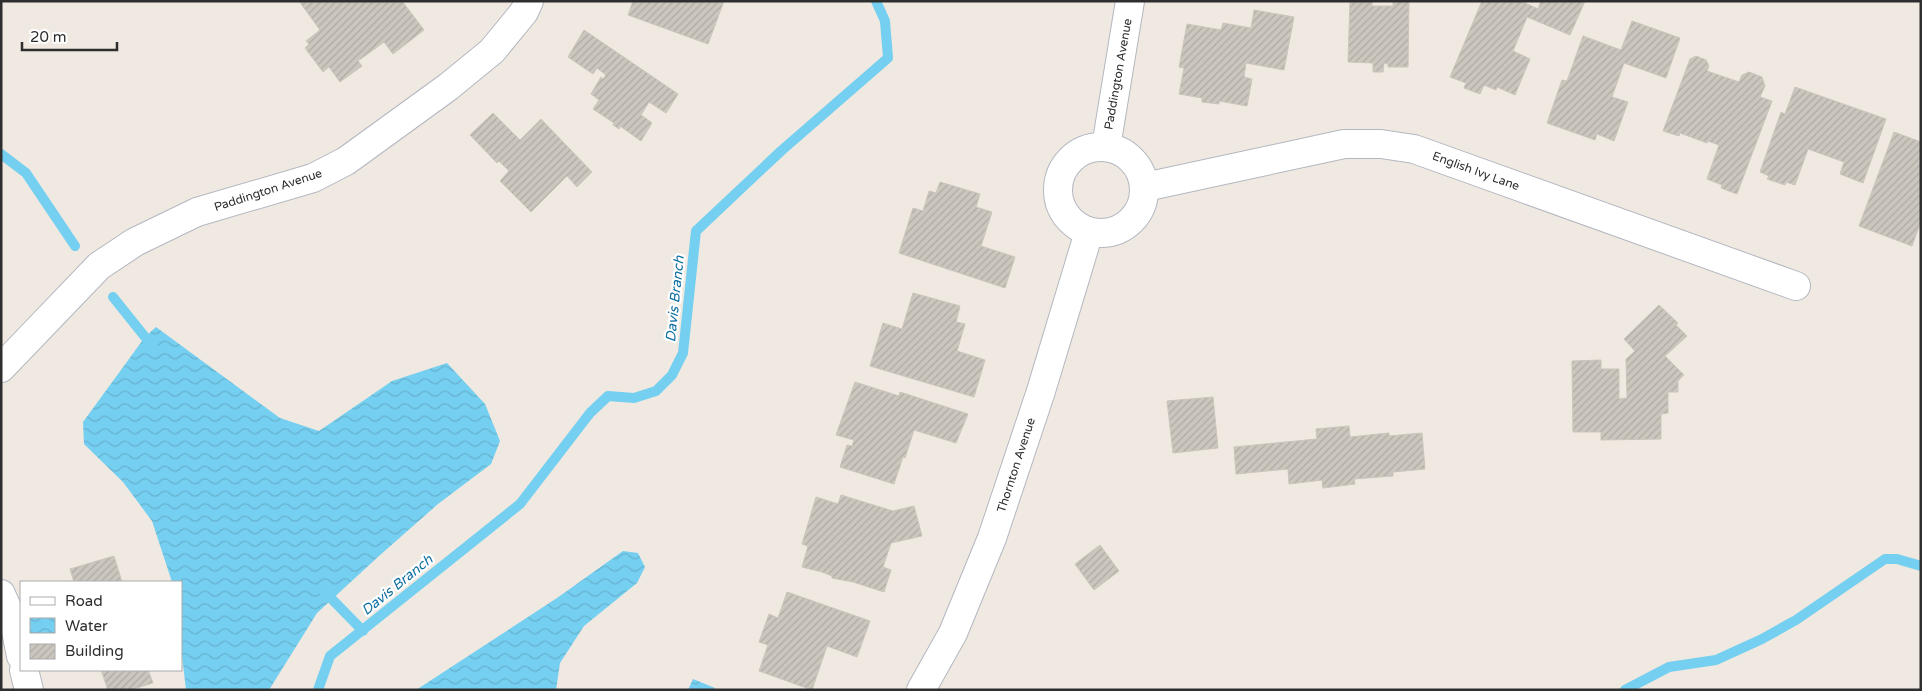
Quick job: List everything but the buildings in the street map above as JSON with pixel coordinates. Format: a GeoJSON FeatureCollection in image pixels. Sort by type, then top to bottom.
{"type":"FeatureCollection","features":[{"type":"Feature","properties":{"kind":"street","name":"Paddington Avenue"},"geometry":{"type":"LineString","coordinates":[[1,368],[99,266],[135,242],[197,212],[313,178],[346,161],[448,87],[492,51],[524,12],[529,1]]}},
{"type":"Feature","properties":{"kind":"street","name":"Paddington Avenue"},"geometry":{"type":"LineString","coordinates":[[1106,146],[1130,1]]}},
{"type":"Feature","properties":{"kind":"street","name":"English Ivy Lane"},"geometry":{"type":"LineString","coordinates":[[1145,186],[1344,144],[1381,144],[1414,149],[1796,286]]}},
{"type":"Feature","properties":{"kind":"street"},"geometry":{"type":"LineString","coordinates":[[1106,146],[1120,151],[1133,160],[1141,172],[1145,186],[1144,198],[1134,220],[1124,228],[1101,234],[1089,232],[1076,226],[1066,216],[1058,196],[1060,174],[1067,162],[1078,152],[1092,147],[1106,146]]}},
{"type":"Feature","properties":{"kind":"street","name":"Thornton Avenue"},"geometry":{"type":"LineString","coordinates":[[921,690],[953,633],[992,538],[1040,392],[1089,232]]}},
{"type":"Feature","properties":{"kind":"street"},"geometry":{"type":"LineString","coordinates":[[1,594],[15,626],[20,651]]}},
{"type":"Feature","properties":{"kind":"street"},"geometry":{"type":"LineString","coordinates":[[24,671],[29,690]]}},
{"type":"Feature","properties":{"kind":"water"},"geometry":{"type":"Polygon","coordinates":[[[156,327],[280,418],[319,431],[392,381],[447,363],[485,404],[500,441],[491,464],[438,504],[317,613],[269,690],[186,690],[182,656],[182,581],[172,581],[152,521],[123,482],[84,444],[83,422],[145,337],[156,327]]]}},
{"type":"Feature","properties":{"kind":"water"},"geometry":{"type":"Polygon","coordinates":[[[623,551],[638,553],[645,567],[637,583],[584,626],[560,663],[556,690],[416,690],[557,598],[623,551]]]}},
{"type":"Feature","properties":{"kind":"water"},"geometry":{"type":"Polygon","coordinates":[[[693,679],[715,688],[714,690],[688,690],[693,679]]]}},
{"type":"Feature","properties":{"kind":"waterway","name":"Davis Branch"},"geometry":{"type":"LineString","coordinates":[[318,690],[330,656],[520,504],[590,413],[608,396],[634,398],[656,391],[672,375],[683,353],[696,231],[781,151],[888,58],[885,21],[876,1]]}},
{"type":"Feature","properties":{"kind":"waterway"},"geometry":{"type":"LineString","coordinates":[[1,154],[26,173],[75,246]]}},
{"type":"Feature","properties":{"kind":"waterway"},"geometry":{"type":"LineString","coordinates":[[113,297],[153,347]]}},
{"type":"Feature","properties":{"kind":"waterway"},"geometry":{"type":"LineString","coordinates":[[1625,690],[1669,667],[1716,660],[1762,639],[1796,620],[1885,559],[1897,559],[1921,566]]}},
{"type":"Feature","properties":{"kind":"waterway"},"geometry":{"type":"LineString","coordinates":[[323,590],[363,631]]}}]}
